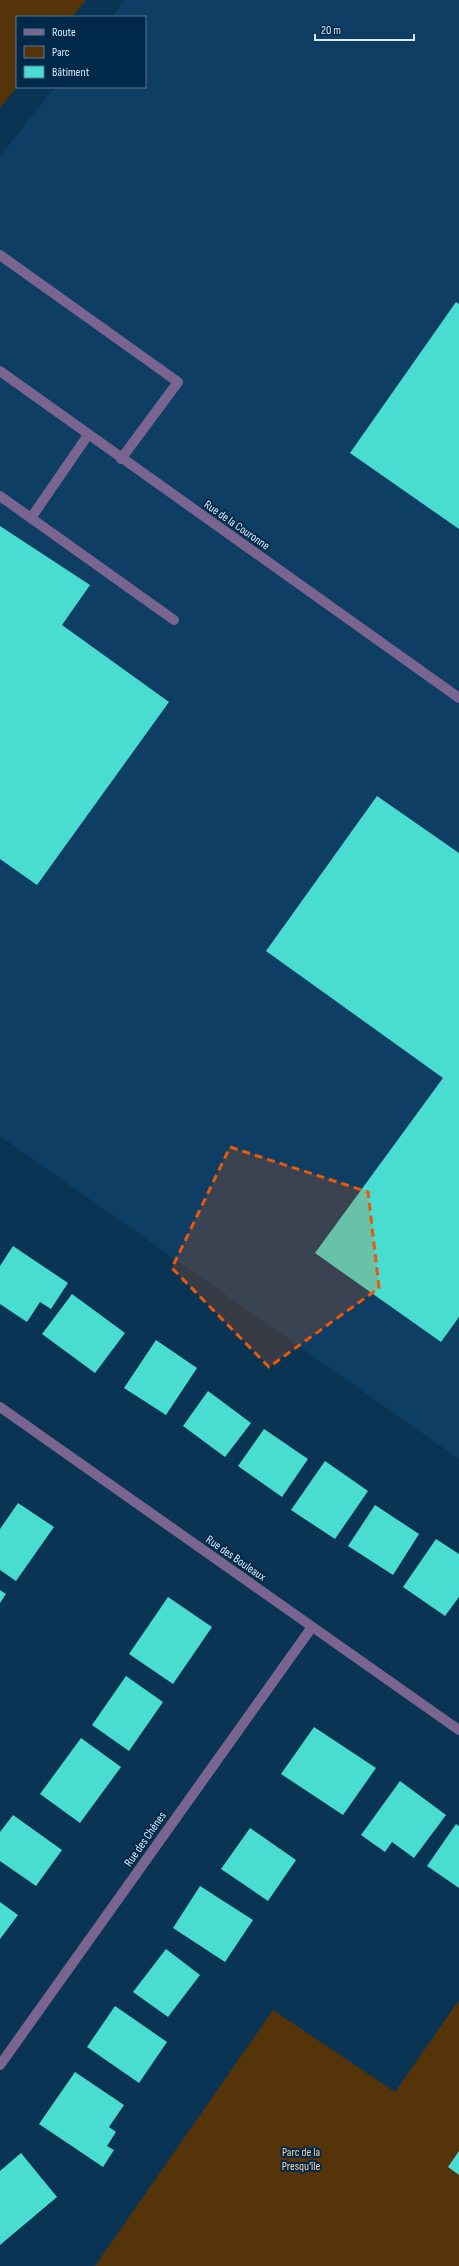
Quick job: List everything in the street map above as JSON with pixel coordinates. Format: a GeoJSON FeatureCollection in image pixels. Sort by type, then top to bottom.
{"type":"FeatureCollection","features":[{"type":"Feature","properties":{"kind":"street"},"geometry":{"type":"LineString","coordinates":[[0,255],[178,382],[122,459]]}},
{"type":"Feature","properties":{"kind":"street","name":"Rue de la Couronne"},"geometry":{"type":"LineString","coordinates":[[0,371],[459,698]]}},
{"type":"Feature","properties":{"kind":"street"},"geometry":{"type":"LineString","coordinates":[[31,518],[88,435]]}},
{"type":"Feature","properties":{"kind":"street"},"geometry":{"type":"LineString","coordinates":[[0,496],[174,620]]}},
{"type":"Feature","properties":{"kind":"street","name":"Rue des Bouleaux"},"geometry":{"type":"LineString","coordinates":[[2,1412],[459,1730]]}},
{"type":"Feature","properties":{"kind":"street","name":"Rue des Chênes"},"geometry":{"type":"LineString","coordinates":[[0,2065],[312,1627]]}},
{"type":"Feature","properties":{"kind":"highlighted area"},"geometry":{"type":"Polygon","coordinates":[[[230,1147],[368,1192],[379,1288],[269,1367],[172,1268],[230,1147]]]}},
{"type":"Feature","properties":{"kind":"shaded area"},"geometry":{"type":"Polygon","coordinates":[[[125,0],[459,0],[459,1459],[0,1136],[0,156],[54,88],[146,88],[146,16],[113,16],[125,0]]]}},
{"type":"Feature","properties":{"kind":"green space"},"geometry":{"type":"Polygon","coordinates":[[[0,0],[86,0],[73,16],[16,16],[16,88],[0,108],[0,0]]]}},
{"type":"Feature","properties":{"kind":"green space","name":"Parc de la Presqu'île"},"geometry":{"type":"Polygon","coordinates":[[[459,2000],[459,2266],[95,2266],[273,2010],[395,2092],[459,2000]]]}},
{"type":"Feature","properties":{"kind":"building"},"geometry":{"type":"Polygon","coordinates":[[[456,302],[459,304],[459,529],[350,453],[456,302]]]}},
{"type":"Feature","properties":{"kind":"building"},"geometry":{"type":"Polygon","coordinates":[[[0,526],[90,585],[62,625],[169,702],[37,885],[0,859],[0,526]]]}},
{"type":"Feature","properties":{"kind":"building"},"geometry":{"type":"Polygon","coordinates":[[[377,796],[459,853],[459,1317],[441,1342],[315,1253],[443,1078],[266,951],[377,796]]]}},
{"type":"Feature","properties":{"kind":"building"},"geometry":{"type":"Polygon","coordinates":[[[13,1246],[68,1283],[51,1309],[40,1302],[27,1322],[0,1304],[0,1266],[13,1246]]]}},
{"type":"Feature","properties":{"kind":"building"},"geometry":{"type":"Polygon","coordinates":[[[72,1294],[125,1333],[95,1373],[42,1334],[72,1294]]]}},
{"type":"Feature","properties":{"kind":"building"},"geometry":{"type":"Polygon","coordinates":[[[156,1340],[197,1368],[166,1415],[124,1388],[156,1340]]]}},
{"type":"Feature","properties":{"kind":"building"},"geometry":{"type":"Polygon","coordinates":[[[208,1391],[251,1423],[225,1457],[183,1426],[208,1391]]]}},
{"type":"Feature","properties":{"kind":"building"},"geometry":{"type":"Polygon","coordinates":[[[264,1429],[308,1459],[282,1497],[238,1466],[264,1429]]]}},
{"type":"Feature","properties":{"kind":"building"},"geometry":{"type":"Polygon","coordinates":[[[325,1461],[368,1491],[335,1539],[291,1510],[325,1461]]]}},
{"type":"Feature","properties":{"kind":"building"},"geometry":{"type":"Polygon","coordinates":[[[18,1503],[54,1527],[16,1581],[0,1570],[0,1529],[18,1503]]]}},
{"type":"Feature","properties":{"kind":"building"},"geometry":{"type":"Polygon","coordinates":[[[375,1505],[419,1534],[393,1575],[348,1546],[375,1505]]]}},
{"type":"Feature","properties":{"kind":"building"},"geometry":{"type":"Polygon","coordinates":[[[436,1539],[459,1554],[459,1597],[445,1616],[403,1587],[436,1539]]]}},
{"type":"Feature","properties":{"kind":"building"},"geometry":{"type":"Polygon","coordinates":[[[0,1590],[6,1594],[0,1603],[0,1590]]]}},
{"type":"Feature","properties":{"kind":"building"},"geometry":{"type":"Polygon","coordinates":[[[168,1597],[212,1627],[173,1684],[129,1654],[168,1597]]]}},
{"type":"Feature","properties":{"kind":"building"},"geometry":{"type":"Polygon","coordinates":[[[126,1676],[163,1702],[129,1751],[92,1725],[126,1676]]]}},
{"type":"Feature","properties":{"kind":"building"},"geometry":{"type":"Polygon","coordinates":[[[314,1727],[376,1768],[343,1815],[281,1774],[314,1727]]]}},
{"type":"Feature","properties":{"kind":"building"},"geometry":{"type":"Polygon","coordinates":[[[81,1738],[121,1767],[80,1823],[40,1794],[81,1738]]]}},
{"type":"Feature","properties":{"kind":"building"},"geometry":{"type":"Polygon","coordinates":[[[400,1781],[446,1815],[414,1858],[392,1842],[385,1852],[361,1835],[400,1781]]]}},
{"type":"Feature","properties":{"kind":"building"},"geometry":{"type":"Polygon","coordinates":[[[13,1815],[62,1850],[36,1886],[0,1861],[0,1832],[13,1815]]]}},
{"type":"Feature","properties":{"kind":"building"},"geometry":{"type":"Polygon","coordinates":[[[456,1824],[459,1826],[459,1888],[427,1866],[456,1824]]]}},
{"type":"Feature","properties":{"kind":"building"},"geometry":{"type":"Polygon","coordinates":[[[250,1828],[296,1860],[268,1901],[221,1869],[250,1828]]]}},
{"type":"Feature","properties":{"kind":"building"},"geometry":{"type":"Polygon","coordinates":[[[200,1886],[253,1920],[225,1962],[173,1928],[200,1886]]]}},
{"type":"Feature","properties":{"kind":"building"},"geometry":{"type":"Polygon","coordinates":[[[0,1902],[18,1915],[0,1939],[0,1902]]]}},
{"type":"Feature","properties":{"kind":"building"},"geometry":{"type":"Polygon","coordinates":[[[166,1949],[200,1975],[168,2017],[133,1992],[166,1949]]]}},
{"type":"Feature","properties":{"kind":"building"},"geometry":{"type":"Polygon","coordinates":[[[115,2006],[167,2042],[139,2083],[87,2047],[115,2006]]]}},
{"type":"Feature","properties":{"kind":"building"},"geometry":{"type":"Polygon","coordinates":[[[75,2072],[124,2105],[109,2127],[116,2132],[107,2146],[114,2150],[103,2167],[39,2124],[75,2072]]]}},
{"type":"Feature","properties":{"kind":"building"},"geometry":{"type":"Polygon","coordinates":[[[459,2151],[459,2175],[448,2167],[459,2151]]]}},
{"type":"Feature","properties":{"kind":"building"},"geometry":{"type":"Polygon","coordinates":[[[21,2153],[57,2197],[0,2245],[0,2171],[21,2153]]]}}]}
